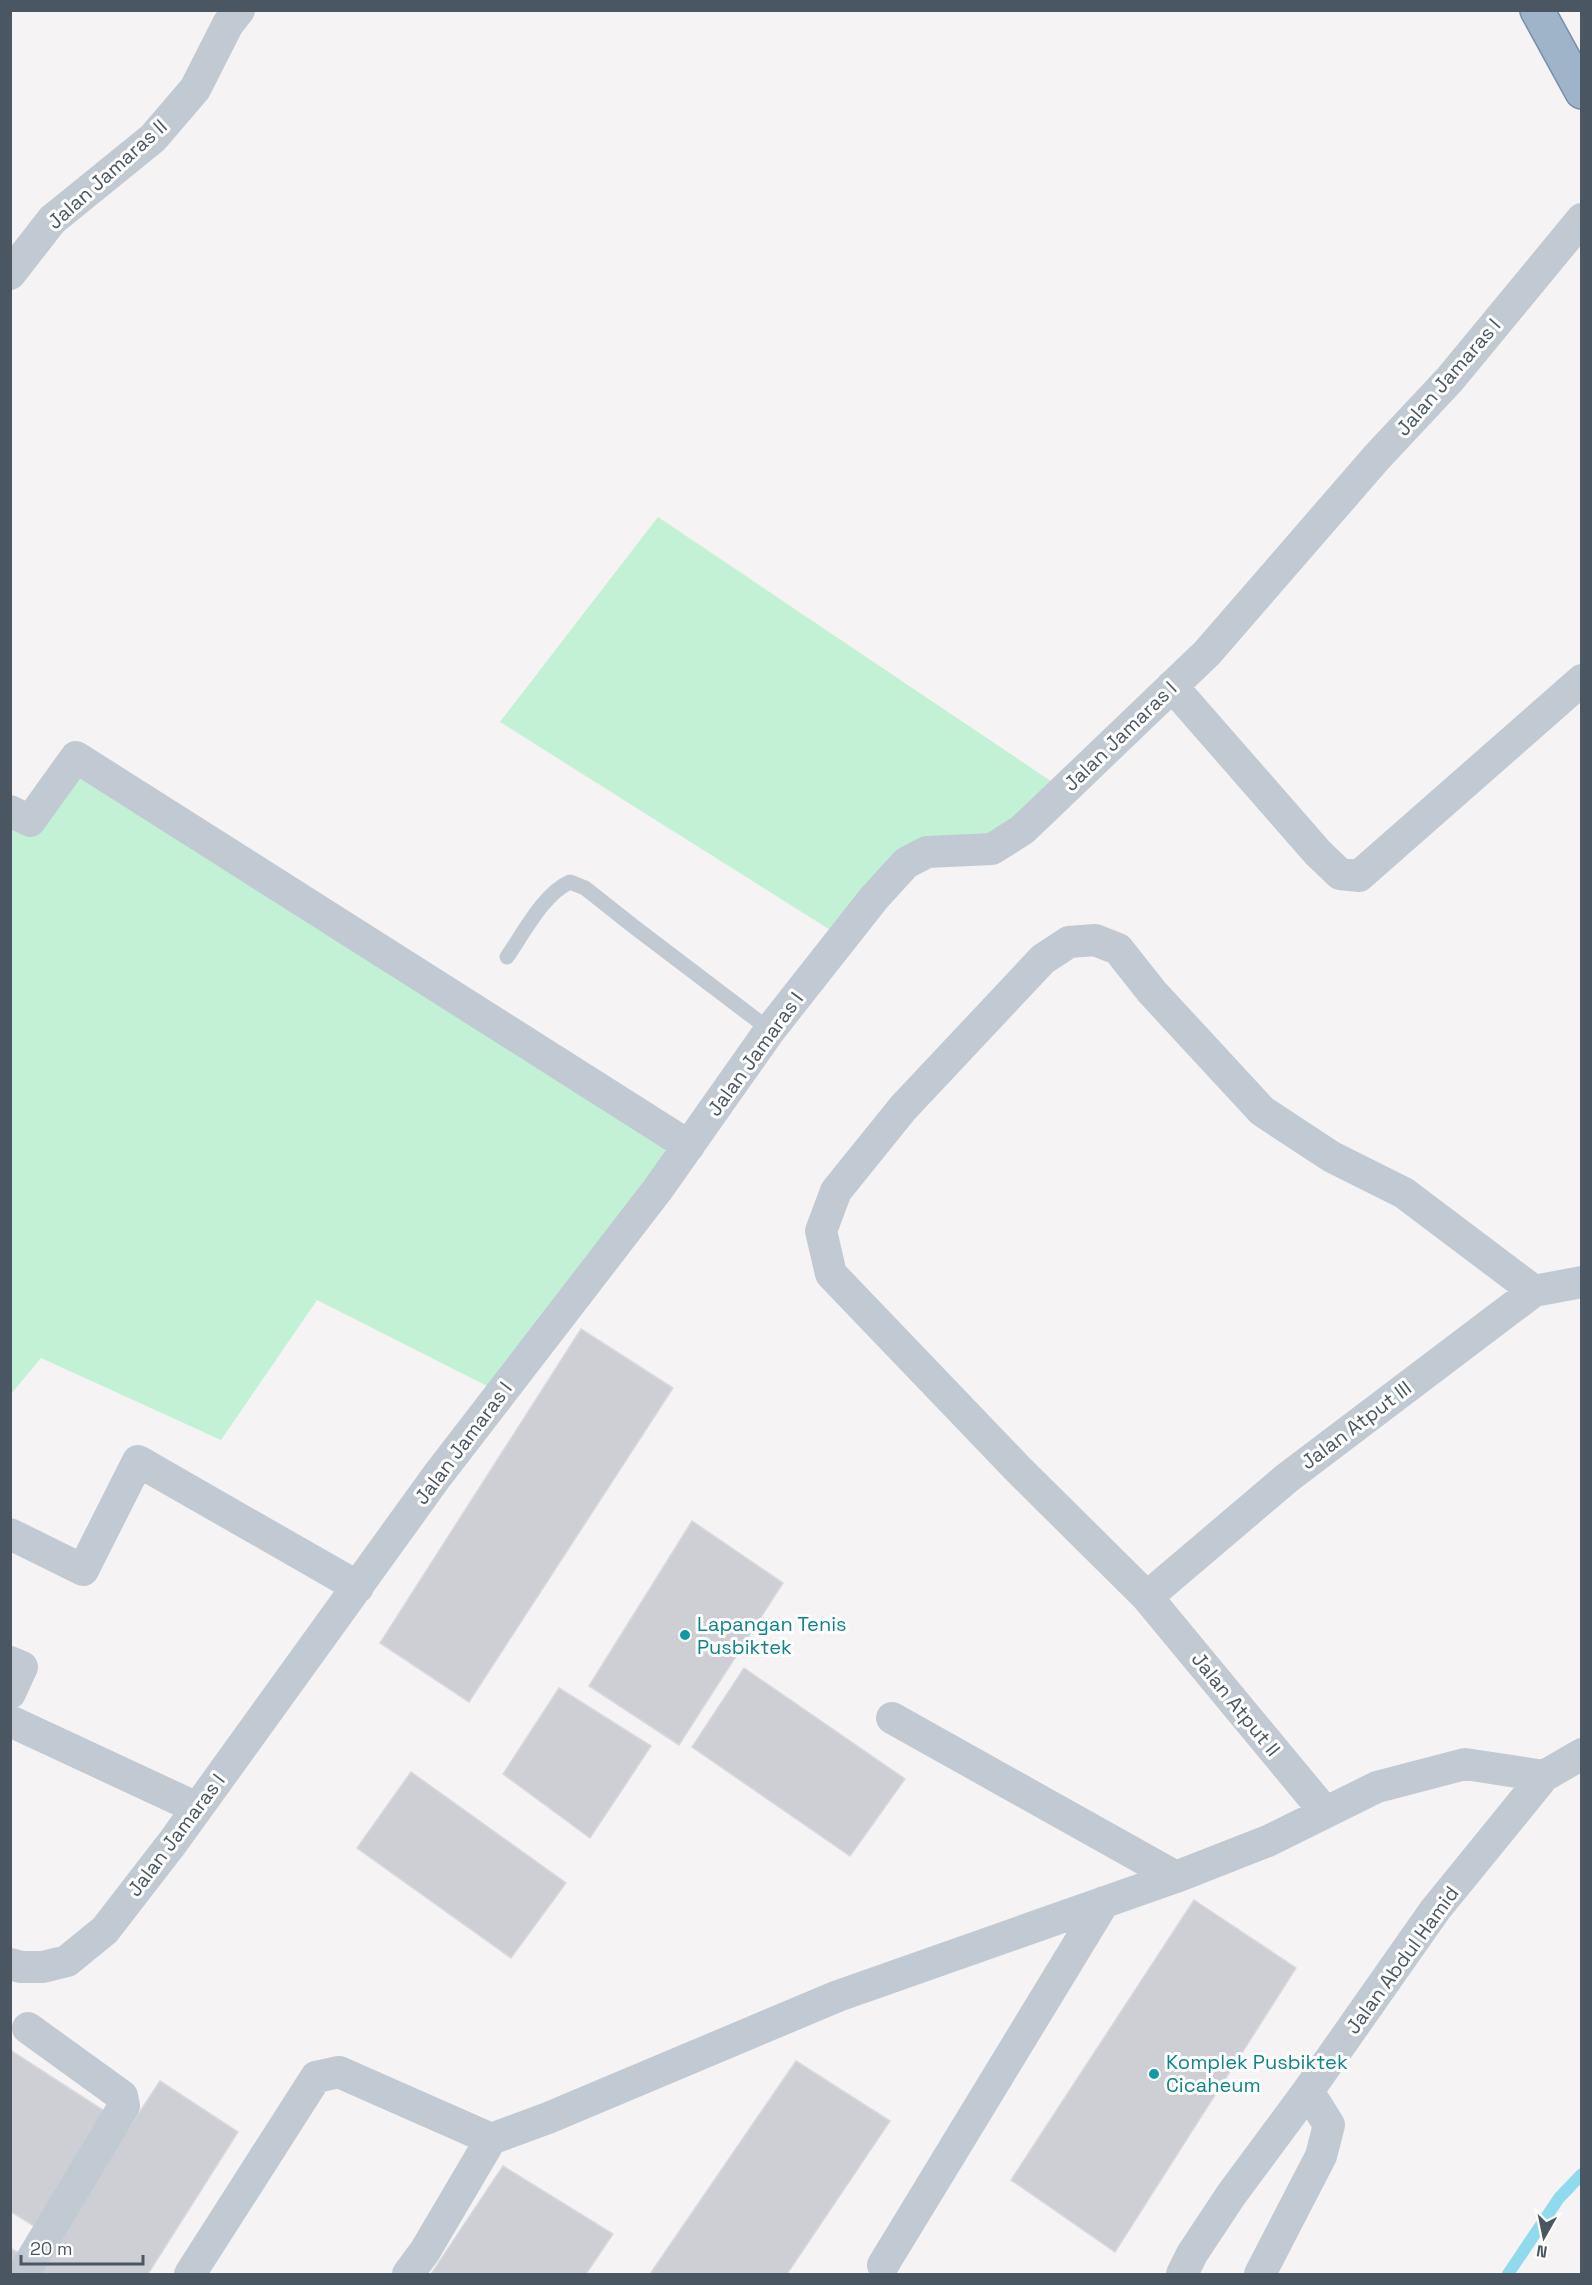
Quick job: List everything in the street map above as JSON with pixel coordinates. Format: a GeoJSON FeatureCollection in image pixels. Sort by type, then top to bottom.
{"type":"FeatureCollection","features":[{"type":"Feature","properties":{"kind":"highway"},"geometry":{"type":"LineString","coordinates":[[1538,10],[1581,92]]}},
{"type":"Feature","properties":{"kind":"street","name":"Jalan Jamaras II"},"geometry":{"type":"LineString","coordinates":[[10,274],[51,220],[153,138],[167,122],[195,89],[228,24],[239,10]]}},
{"type":"Feature","properties":{"kind":"street","name":"Jalan Jamaras I"},"geometry":{"type":"LineString","coordinates":[[10,1964],[43,1967],[67,1961],[105,1930],[197,1808],[437,1476],[658,1189],[770,1030],[874,898],[906,863],[927,852],[992,849],[1022,830],[1207,653],[1377,457],[1450,379],[1581,219]]}},
{"type":"Feature","properties":{"kind":"street"},"geometry":{"type":"LineString","coordinates":[[1172,686],[1318,853],[1340,874],[1359,876],[1581,680]]}},
{"type":"Feature","properties":{"kind":"street"},"geometry":{"type":"LineString","coordinates":[[10,811],[30,821],[76,757],[688,1146]]}},
{"type":"Feature","properties":{"kind":"street","name":"Jalan Atput II"},"geometry":{"type":"LineString","coordinates":[[1325,1812],[1148,1597],[1017,1468],[831,1274],[821,1231],[836,1191],[903,1108],[1043,959],[1069,942],[1095,940],[1118,949],[1152,992],[1262,1111],[1332,1157],[1404,1192],[1534,1291]]}},
{"type":"Feature","properties":{"kind":"street","name":"Jalan Atput III"},"geometry":{"type":"LineString","coordinates":[[1148,1597],[1287,1478],[1534,1291],[1581,1282]]}},
{"type":"Feature","properties":{"kind":"street"},"geometry":{"type":"LineString","coordinates":[[10,1534],[83,1570],[138,1461],[358,1587]]}},
{"type":"Feature","properties":{"kind":"street"},"geometry":{"type":"LineString","coordinates":[[10,1662],[22,1667],[10,1692]]}},
{"type":"Feature","properties":{"kind":"street"},"geometry":{"type":"LineString","coordinates":[[892,1718],[1176,1877]]}},
{"type":"Feature","properties":{"kind":"street"},"geometry":{"type":"LineString","coordinates":[[10,1721],[197,1808]]}},
{"type":"Feature","properties":{"kind":"street","name":"Jalan Abdul Hamid"},"geometry":{"type":"LineString","coordinates":[[1182,2274],[1192,2254],[1231,2195],[1308,2091],[1435,1910],[1544,1776],[1581,1754]]}},
{"type":"Feature","properties":{"kind":"street"},"geometry":{"type":"LineString","coordinates":[[408,2274],[491,2139],[548,2118],[838,1996],[1176,1877],[1268,1841],[1377,1787],[1465,1764],[1544,1776]]}},
{"type":"Feature","properties":{"kind":"street"},"geometry":{"type":"LineString","coordinates":[[886,2271],[1104,1902]]}},
{"type":"Feature","properties":{"kind":"street"},"geometry":{"type":"LineString","coordinates":[[23,2274],[124,2106],[122,2096],[28,2028]]}},
{"type":"Feature","properties":{"kind":"street"},"geometry":{"type":"LineString","coordinates":[[190,2274],[316,2077],[339,2072],[491,2139]]}},
{"type":"Feature","properties":{"kind":"street"},"geometry":{"type":"LineString","coordinates":[[1260,2274],[1321,2156],[1329,2125],[1308,2091]]}},
{"type":"Feature","properties":{"kind":"lane"},"geometry":{"type":"LineString","coordinates":[[507,957],[549,897],[570,882],[585,888],[770,1030]]}},
{"type":"Feature","properties":{"kind":"green space"},"geometry":{"type":"Polygon","coordinates":[[[658,517],[1064,790],[1022,830],[906,863],[843,938],[500,722],[658,517]]]}},
{"type":"Feature","properties":{"kind":"green space"},"geometry":{"type":"Polygon","coordinates":[[[76,757],[689,1146],[501,1393],[317,1300],[221,1440],[41,1358],[11,1394],[11,811],[30,821],[76,757]]]}},
{"type":"Feature","properties":{"kind":"building"},"geometry":{"type":"Polygon","coordinates":[[[581,1329],[673,1388],[469,1702],[380,1643],[581,1329]]]}},
{"type":"Feature","properties":{"kind":"building","name":"Lapangan Tenis Pusbiktek"},"geometry":{"type":"Polygon","coordinates":[[[692,1521],[783,1583],[679,1745],[589,1686],[692,1521]]]}},
{"type":"Feature","properties":{"kind":"building"},"geometry":{"type":"Polygon","coordinates":[[[744,1668],[905,1779],[850,1856],[692,1747],[744,1668]]]}},
{"type":"Feature","properties":{"kind":"building"},"geometry":{"type":"Polygon","coordinates":[[[559,1688],[651,1746],[590,1838],[503,1774],[559,1688]]]}},
{"type":"Feature","properties":{"kind":"building"},"geometry":{"type":"Polygon","coordinates":[[[411,1772],[566,1883],[511,1958],[357,1848],[411,1772]]]}},
{"type":"Feature","properties":{"kind":"building","name":"Komplek Pusbiktek Cicaheum"},"geometry":{"type":"Polygon","coordinates":[[[1194,1900],[1296,1968],[1115,2252],[1011,2180],[1194,1900]]]}},
{"type":"Feature","properties":{"kind":"building"},"geometry":{"type":"Polygon","coordinates":[[[10,2050],[109,2114],[37,2228],[10,2211],[10,2050]]]}},
{"type":"Feature","properties":{"kind":"building"},"geometry":{"type":"Polygon","coordinates":[[[796,2061],[890,2121],[787,2274],[650,2274],[796,2061]]]}},
{"type":"Feature","properties":{"kind":"building"},"geometry":{"type":"Polygon","coordinates":[[[160,2081],[238,2132],[148,2274],[32,2274],[160,2081]]]}},
{"type":"Feature","properties":{"kind":"building"},"geometry":{"type":"Polygon","coordinates":[[[503,2166],[613,2234],[586,2274],[431,2274],[503,2166]]]}},
{"type":"Feature","properties":{"kind":"building"},"geometry":{"type":"Polygon","coordinates":[[[10,2248],[19,2253],[10,2267],[10,2248]]]}},
{"type":"Feature","properties":{"kind":"waterway"},"geometry":{"type":"LineString","coordinates":[[1508,2274],[1559,2198],[1582,2174]]}},
{"type":"Feature","properties":{"kind":"place","name":"Lapangan Tenis Pusbiktek"},"geometry":{"type":"Point","coordinates":[685,1635]}},
{"type":"Feature","properties":{"kind":"place","name":"Komplek Pusbiktek Cicaheum"},"geometry":{"type":"Point","coordinates":[1154,2074]}}]}
